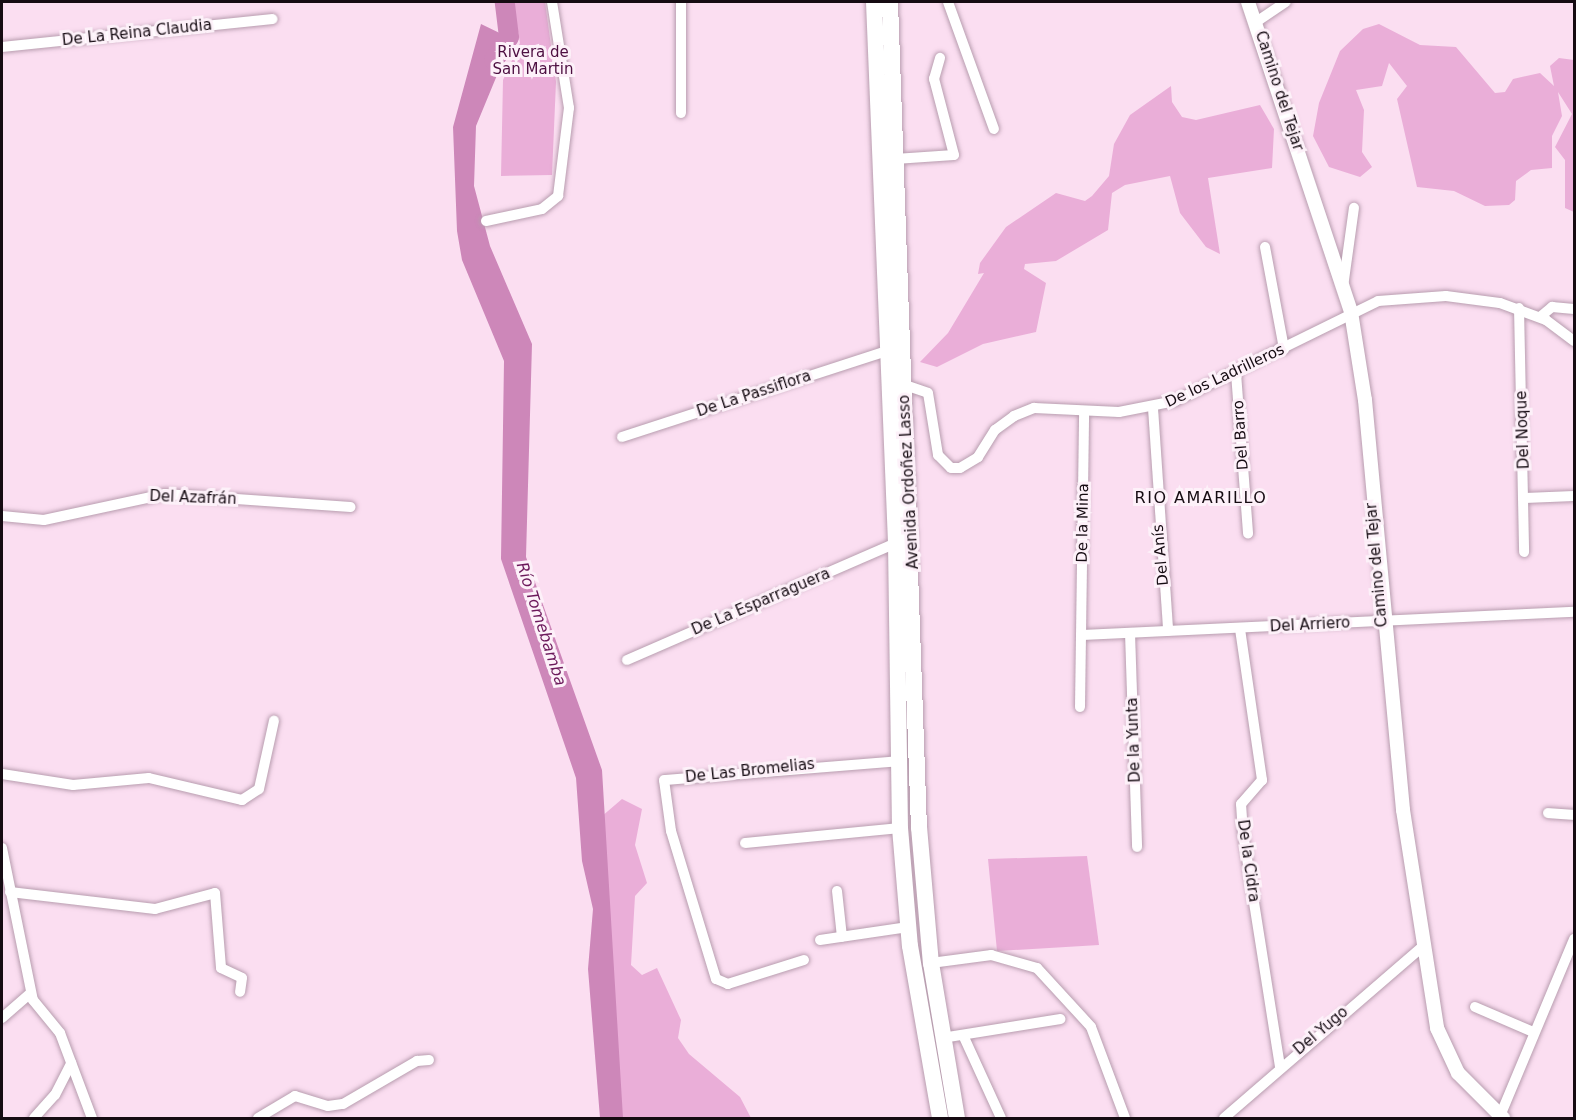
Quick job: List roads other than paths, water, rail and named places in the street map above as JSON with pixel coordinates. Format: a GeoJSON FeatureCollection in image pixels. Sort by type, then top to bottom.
{"type":"FeatureCollection","features":[{"type":"Feature","properties":{"kind":"main road","name":"Avenida Ordoñez Lasso"},"geometry":{"type":"LineString","coordinates":[[874,2],[896,543],[900,828],[912,966],[940,1119]]}},
{"type":"Feature","properties":{"kind":"main road","name":"Avenida Ordoñez Lasso"},"geometry":{"type":"LineString","coordinates":[[890,2],[919,827],[931,963],[957,1119]]}},
{"type":"Feature","properties":{"kind":"street"},"geometry":{"type":"LineString","coordinates":[[486,221],[542,210],[558,196],[569,108],[552,2]]}},
{"type":"Feature","properties":{"kind":"street"},"geometry":{"type":"LineString","coordinates":[[681,2],[681,113]]}},
{"type":"Feature","properties":{"kind":"street"},"geometry":{"type":"LineString","coordinates":[[948,2],[994,129]]}},
{"type":"Feature","properties":{"kind":"street","name":"Camino del Tejar"},"geometry":{"type":"LineString","coordinates":[[1248,2],[1351,312],[1365,400],[1382,621],[1421,948],[1446,1052],[1458,1073],[1501,1117]]}},
{"type":"Feature","properties":{"kind":"street"},"geometry":{"type":"LineString","coordinates":[[1256,22],[1287,2]]}},
{"type":"Feature","properties":{"kind":"street","name":"De La Reina Claudia"},"geometry":{"type":"LineString","coordinates":[[2,47],[273,19]]}},
{"type":"Feature","properties":{"kind":"street"},"geometry":{"type":"LineString","coordinates":[[895,159],[954,155],[934,79],[940,58]]}},
{"type":"Feature","properties":{"kind":"street"},"geometry":{"type":"LineString","coordinates":[[1343,287],[1354,208]]}},
{"type":"Feature","properties":{"kind":"street"},"geometry":{"type":"LineString","coordinates":[[1264,247],[1284,349]]}},
{"type":"Feature","properties":{"kind":"street","name":"De los Ladrilleros"},"geometry":{"type":"LineString","coordinates":[[905,384],[928,393],[934,448],[951,468],[970,465],[995,430],[1014,416],[1034,408],[1084,411],[1153,408],[1236,373],[1351,312],[1410,296],[1519,308],[1540,317],[1575,341]]}},
{"type":"Feature","properties":{"kind":"street"},"geometry":{"type":"LineString","coordinates":[[1540,317],[1552,307],[1575,309]]}},
{"type":"Feature","properties":{"kind":"street","name":"Del Noque"},"geometry":{"type":"LineString","coordinates":[[1519,308],[1525,498],[1524,552]]}},
{"type":"Feature","properties":{"kind":"street","name":"De La Passiflora"},"geometry":{"type":"LineString","coordinates":[[622,437],[887,351]]}},
{"type":"Feature","properties":{"kind":"street","name":"Del Barro"},"geometry":{"type":"LineString","coordinates":[[1236,373],[1248,534]]}},
{"type":"Feature","properties":{"kind":"street","name":"Del Anís"},"geometry":{"type":"LineString","coordinates":[[1153,408],[1168,630]]}},
{"type":"Feature","properties":{"kind":"street","name":"De la Mina"},"geometry":{"type":"LineString","coordinates":[[1080,707],[1084,411]]}},
{"type":"Feature","properties":{"kind":"street","name":"Del Azafrán"},"geometry":{"type":"LineString","coordinates":[[2,516],[44,520],[165,495],[351,507]]}},
{"type":"Feature","properties":{"kind":"street"},"geometry":{"type":"LineString","coordinates":[[1525,498],[1575,496]]}},
{"type":"Feature","properties":{"kind":"street","name":"De La Esparraguera"},"geometry":{"type":"LineString","coordinates":[[627,660],[896,543]]}},
{"type":"Feature","properties":{"kind":"street","name":"Del Arriero"},"geometry":{"type":"LineString","coordinates":[[1082,635],[1575,612]]}},
{"type":"Feature","properties":{"kind":"street","name":"De la Cidra"},"geometry":{"type":"LineString","coordinates":[[1240,628],[1262,780],[1241,804],[1243,833],[1280,1066]]}},
{"type":"Feature","properties":{"kind":"street","name":"De la Yunta"},"geometry":{"type":"LineString","coordinates":[[1130,633],[1137,847]]}},
{"type":"Feature","properties":{"kind":"street"},"geometry":{"type":"LineString","coordinates":[[2,774],[73,785],[149,778],[242,800],[259,789],[274,721]]}},
{"type":"Feature","properties":{"kind":"street","name":"De Las Bromelias"},"geometry":{"type":"LineString","coordinates":[[804,960],[728,984],[716,979],[671,831],[664,780],[899,761]]}},
{"type":"Feature","properties":{"kind":"street"},"geometry":{"type":"LineString","coordinates":[[1548,813],[1575,814]]}},
{"type":"Feature","properties":{"kind":"street"},"geometry":{"type":"LineString","coordinates":[[745,843],[900,828]]}},
{"type":"Feature","properties":{"kind":"street"},"geometry":{"type":"LineString","coordinates":[[2,848],[6,894],[12,905],[31,993],[60,1033],[92,1119]]}},
{"type":"Feature","properties":{"kind":"street"},"geometry":{"type":"LineString","coordinates":[[837,891],[842,937]]}},
{"type":"Feature","properties":{"kind":"street"},"geometry":{"type":"LineString","coordinates":[[6,894],[154,909],[215,893],[221,968],[242,978],[240,992]]}},
{"type":"Feature","properties":{"kind":"street"},"geometry":{"type":"LineString","coordinates":[[820,940],[908,927]]}},
{"type":"Feature","properties":{"kind":"street"},"geometry":{"type":"LineString","coordinates":[[1501,1117],[1533,1032],[1575,939]]}},
{"type":"Feature","properties":{"kind":"street","name":"Del Yugo"},"geometry":{"type":"LineString","coordinates":[[1224,1119],[1280,1066],[1421,948]]}},
{"type":"Feature","properties":{"kind":"street"},"geometry":{"type":"LineString","coordinates":[[912,966],[991,955],[1037,968],[1091,1027],[1125,1119]]}},
{"type":"Feature","properties":{"kind":"street"},"geometry":{"type":"LineString","coordinates":[[2,1018],[31,993]]}},
{"type":"Feature","properties":{"kind":"street"},"geometry":{"type":"LineString","coordinates":[[1475,1007],[1533,1032]]}},
{"type":"Feature","properties":{"kind":"street"},"geometry":{"type":"LineString","coordinates":[[942,1038],[1060,1019]]}},
{"type":"Feature","properties":{"kind":"street"},"geometry":{"type":"LineString","coordinates":[[963,1035],[1000,1119]]}},
{"type":"Feature","properties":{"kind":"street"},"geometry":{"type":"LineString","coordinates":[[258,1119],[295,1096],[328,1106],[343,1104],[417,1061],[429,1060]]}},
{"type":"Feature","properties":{"kind":"street"},"geometry":{"type":"LineString","coordinates":[[34,1119],[55,1095],[71,1063]]}},
{"type":"Feature","properties":{"kind":"water"},"geometry":{"type":"Polygon","coordinates":[[[481,24],[512,39],[476,126],[474,186],[490,246],[532,344],[526,557],[602,770],[623,1118],[600,1118],[588,969],[593,909],[582,861],[576,778],[501,559],[504,361],[462,260],[457,231],[453,127],[481,24]]]}},
{"type":"Feature","properties":{"kind":"waterway","name":"Río Tomebamba"},"geometry":{"type":"LineString","coordinates":[[494,60],[509,37],[505,2]]}},
{"type":"Feature","properties":{"kind":"district","name":"RIO AMARILLO"},"geometry":{"type":"Point","coordinates":[1201,498]}},
{"type":"Feature","properties":{"kind":"park label","name":"Rivera de San Martin"},"geometry":{"type":"Point","coordinates":[533,60]}}]}
